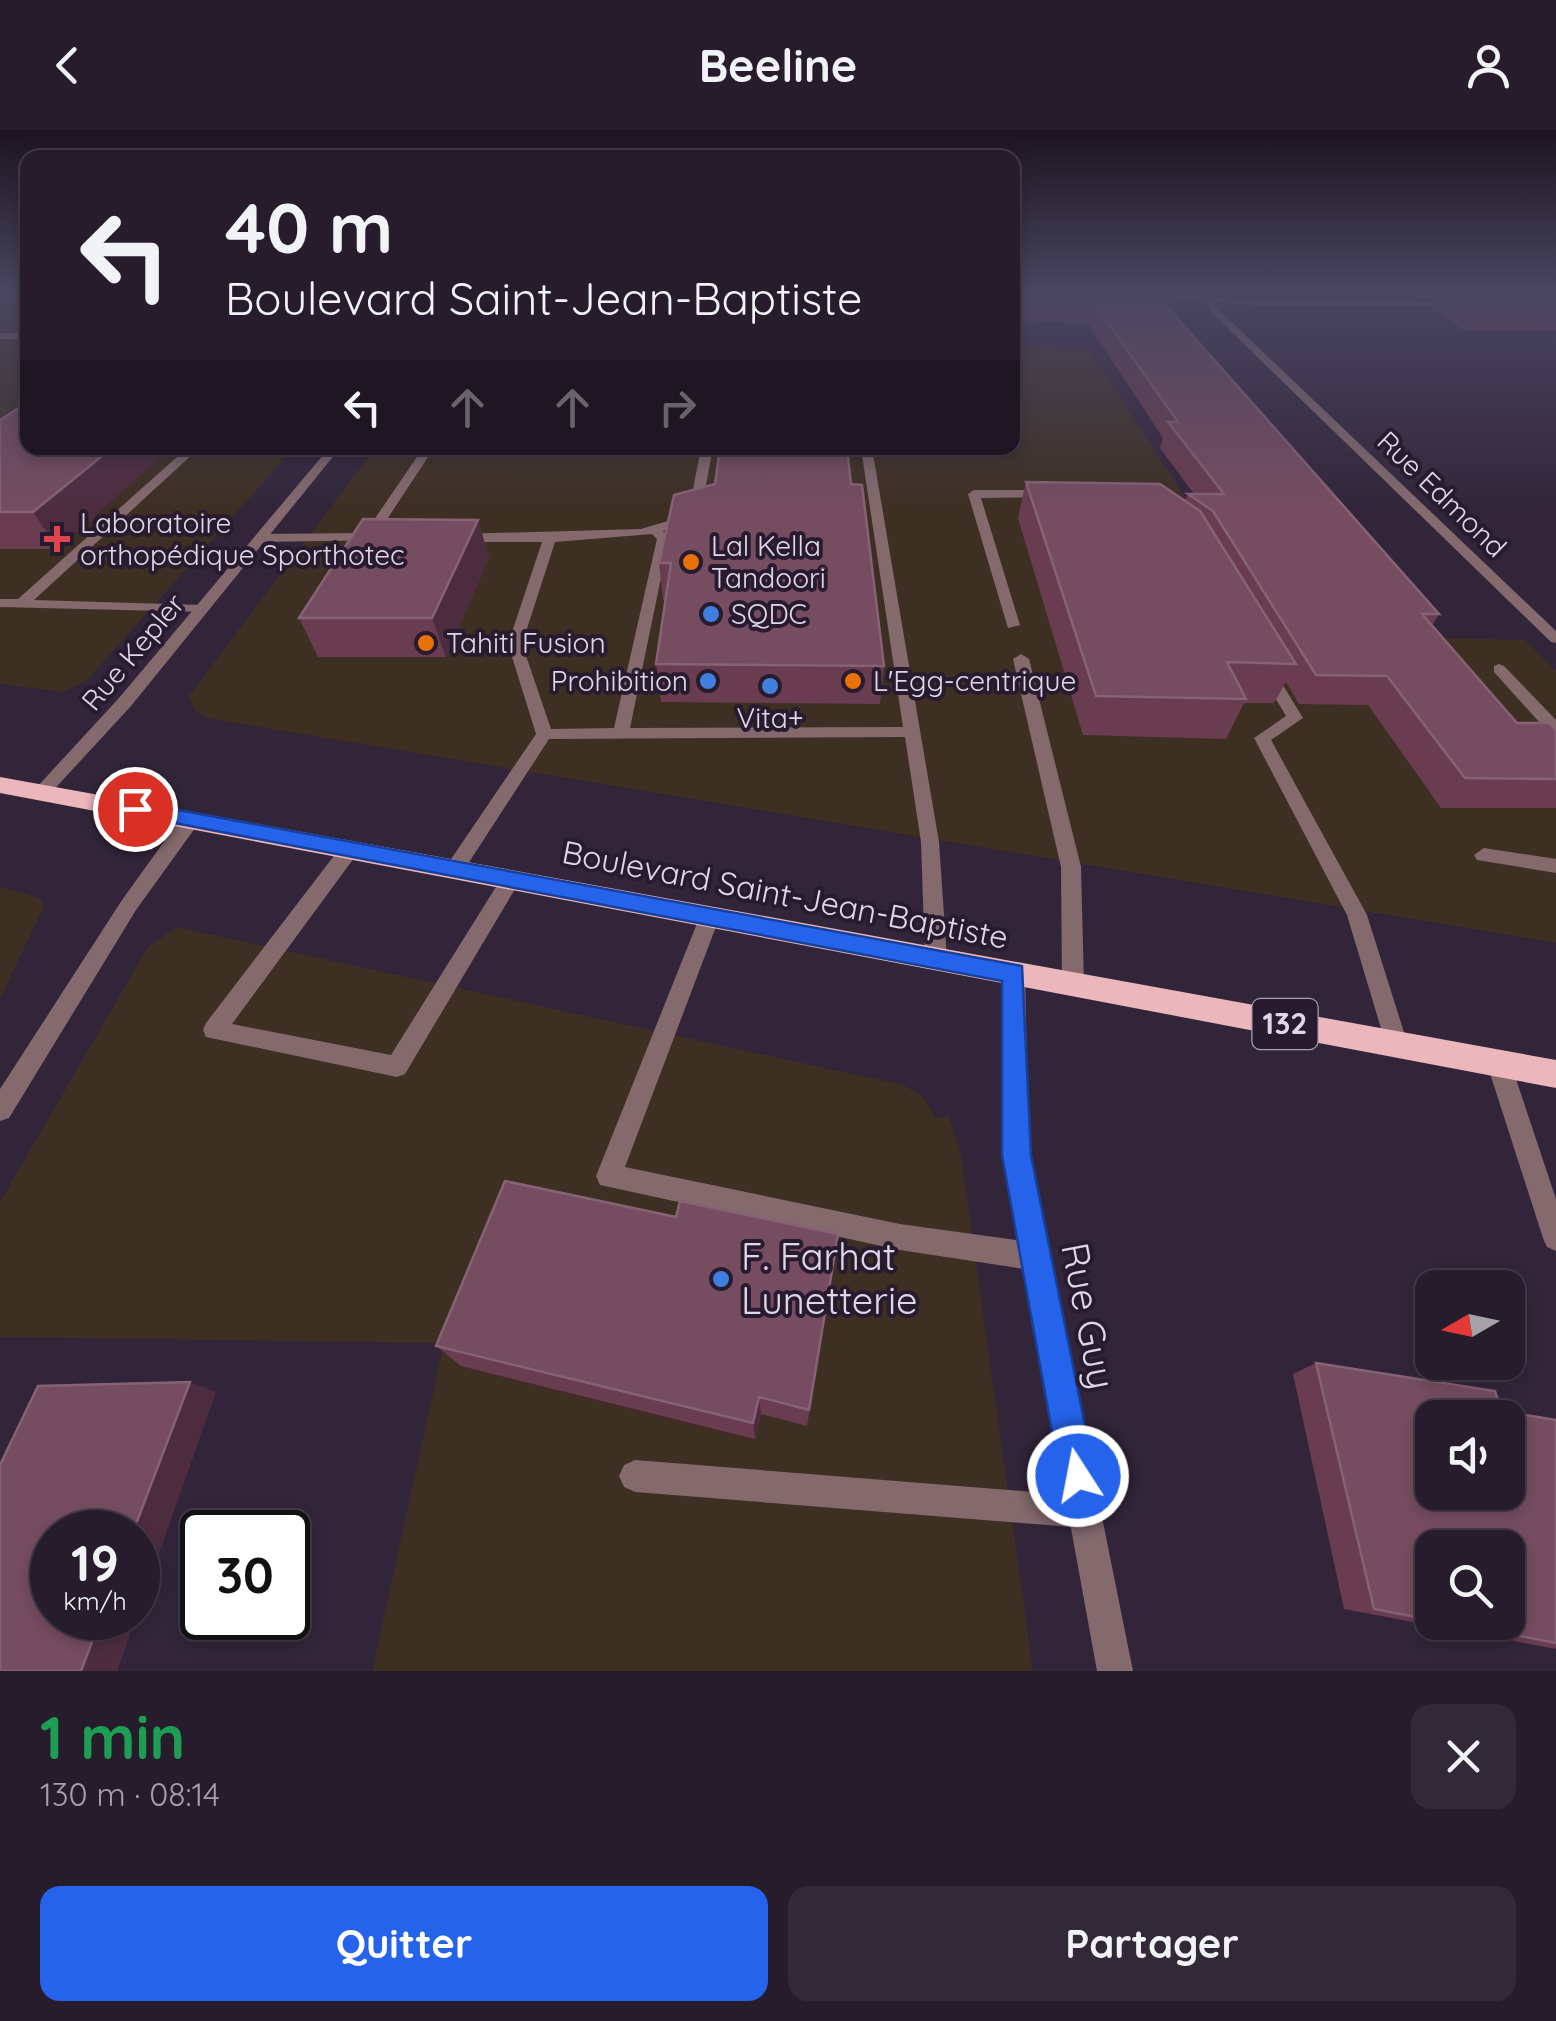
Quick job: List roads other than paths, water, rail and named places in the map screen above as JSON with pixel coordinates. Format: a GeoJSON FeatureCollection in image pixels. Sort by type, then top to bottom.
{"type":"FeatureCollection","features":[{"type":"Feature","properties":{"kind":"highway","name":"Boulevard Saint-Jean-Baptiste"},"geometry":{"type":"LineString","coordinates":[[0,785],[1556,1074]]}},
{"type":"Feature","properties":{"kind":"street","name":"Rue Edmond"},"geometry":{"type":"LineString","coordinates":[[1271,365],[1556,639]]}},
{"type":"Feature","properties":{"kind":"street"},"geometry":{"type":"LineString","coordinates":[[21,604],[184,455]]}},
{"type":"Feature","properties":{"kind":"street","name":"Rue Kepler"},"geometry":{"type":"LineString","coordinates":[[42,792],[202,609],[328,455]]}},
{"type":"Feature","properties":{"kind":"street"},"geometry":{"type":"LineString","coordinates":[[369,538],[423,455]]}},
{"type":"Feature","properties":{"kind":"street"},"geometry":{"type":"LineString","coordinates":[[436,538],[550,538],[656,530],[694,517],[706,455]]}},
{"type":"Feature","properties":{"kind":"street"},"geometry":{"type":"LineString","coordinates":[[868,455],[930,842],[936,958]]}},
{"type":"Feature","properties":{"kind":"street"},"geometry":{"type":"LineString","coordinates":[[1013,625],[974,494],[1072,494]]}},
{"type":"Feature","properties":{"kind":"street"},"geometry":{"type":"LineString","coordinates":[[621,733],[662,539],[656,530]]}},
{"type":"Feature","properties":{"kind":"street"},"geometry":{"type":"LineString","coordinates":[[261,538],[403,538]]}},
{"type":"Feature","properties":{"kind":"street"},"geometry":{"type":"LineString","coordinates":[[544,734],[515,644],[550,538]]}},
{"type":"Feature","properties":{"kind":"street"},"geometry":{"type":"LineString","coordinates":[[0,603],[202,609]]}},
{"type":"Feature","properties":{"kind":"street"},"geometry":{"type":"LineString","coordinates":[[1258,654],[1295,718],[1262,738],[1358,914],[1397,1044]]}},
{"type":"Feature","properties":{"kind":"street"},"geometry":{"type":"LineString","coordinates":[[1021,659],[1071,866],[1073,984]]}},
{"type":"Feature","properties":{"kind":"street"},"geometry":{"type":"LineString","coordinates":[[1499,668],[1556,730]]}},
{"type":"Feature","properties":{"kind":"street"},"geometry":{"type":"LineString","coordinates":[[544,734],[910,732]]}},
{"type":"Feature","properties":{"kind":"street"},"geometry":{"type":"LineString","coordinates":[[455,868],[544,734]]}},
{"type":"Feature","properties":{"kind":"street"},"geometry":{"type":"LineString","coordinates":[[0,1110],[129,905],[191,819]]}},
{"type":"Feature","properties":{"kind":"street"},"geometry":{"type":"LineString","coordinates":[[350,848],[214,1030],[397,1067],[511,879]]}},
{"type":"Feature","properties":{"kind":"street"},"geometry":{"type":"LineString","coordinates":[[1484,855],[1556,866]]}},
{"type":"Feature","properties":{"kind":"street"},"geometry":{"type":"LineString","coordinates":[[710,916],[609,1176],[900,1237],[1037,1258]]}},
{"type":"Feature","properties":{"kind":"street","name":"Rue Guy"},"geometry":{"type":"LineString","coordinates":[[1014,973],[1014,1132],[1115,1671]]}},
{"type":"Feature","properties":{"kind":"street"},"geometry":{"type":"LineString","coordinates":[[1499,1064],[1556,1238]]}},
{"type":"Feature","properties":{"kind":"street"},"geometry":{"type":"LineString","coordinates":[[635,1476],[1084,1512]]}},
{"type":"Feature","properties":{"kind":"place","name":"Laboratoire orthopédique Sporthotec"},"geometry":{"type":"Point","coordinates":[57,539]}},
{"type":"Feature","properties":{"kind":"place","name":"Lal Kella Tandoori"},"geometry":{"type":"Point","coordinates":[691,562]}},
{"type":"Feature","properties":{"kind":"place","name":"SQDC"},"geometry":{"type":"Point","coordinates":[711,614]}},
{"type":"Feature","properties":{"kind":"place","name":"Tahiti Fusion"},"geometry":{"type":"Point","coordinates":[426,643]}},
{"type":"Feature","properties":{"kind":"place","name":"Prohibition"},"geometry":{"type":"Point","coordinates":[708,681]}},
{"type":"Feature","properties":{"kind":"place","name":"L'Egg-centrique"},"geometry":{"type":"Point","coordinates":[853,681]}},
{"type":"Feature","properties":{"kind":"place","name":"Vita+"},"geometry":{"type":"Point","coordinates":[770,686]}},
{"type":"Feature","properties":{"kind":"place","name":"F. Farhat Lunetterie"},"geometry":{"type":"Point","coordinates":[721,1279]}}]}
